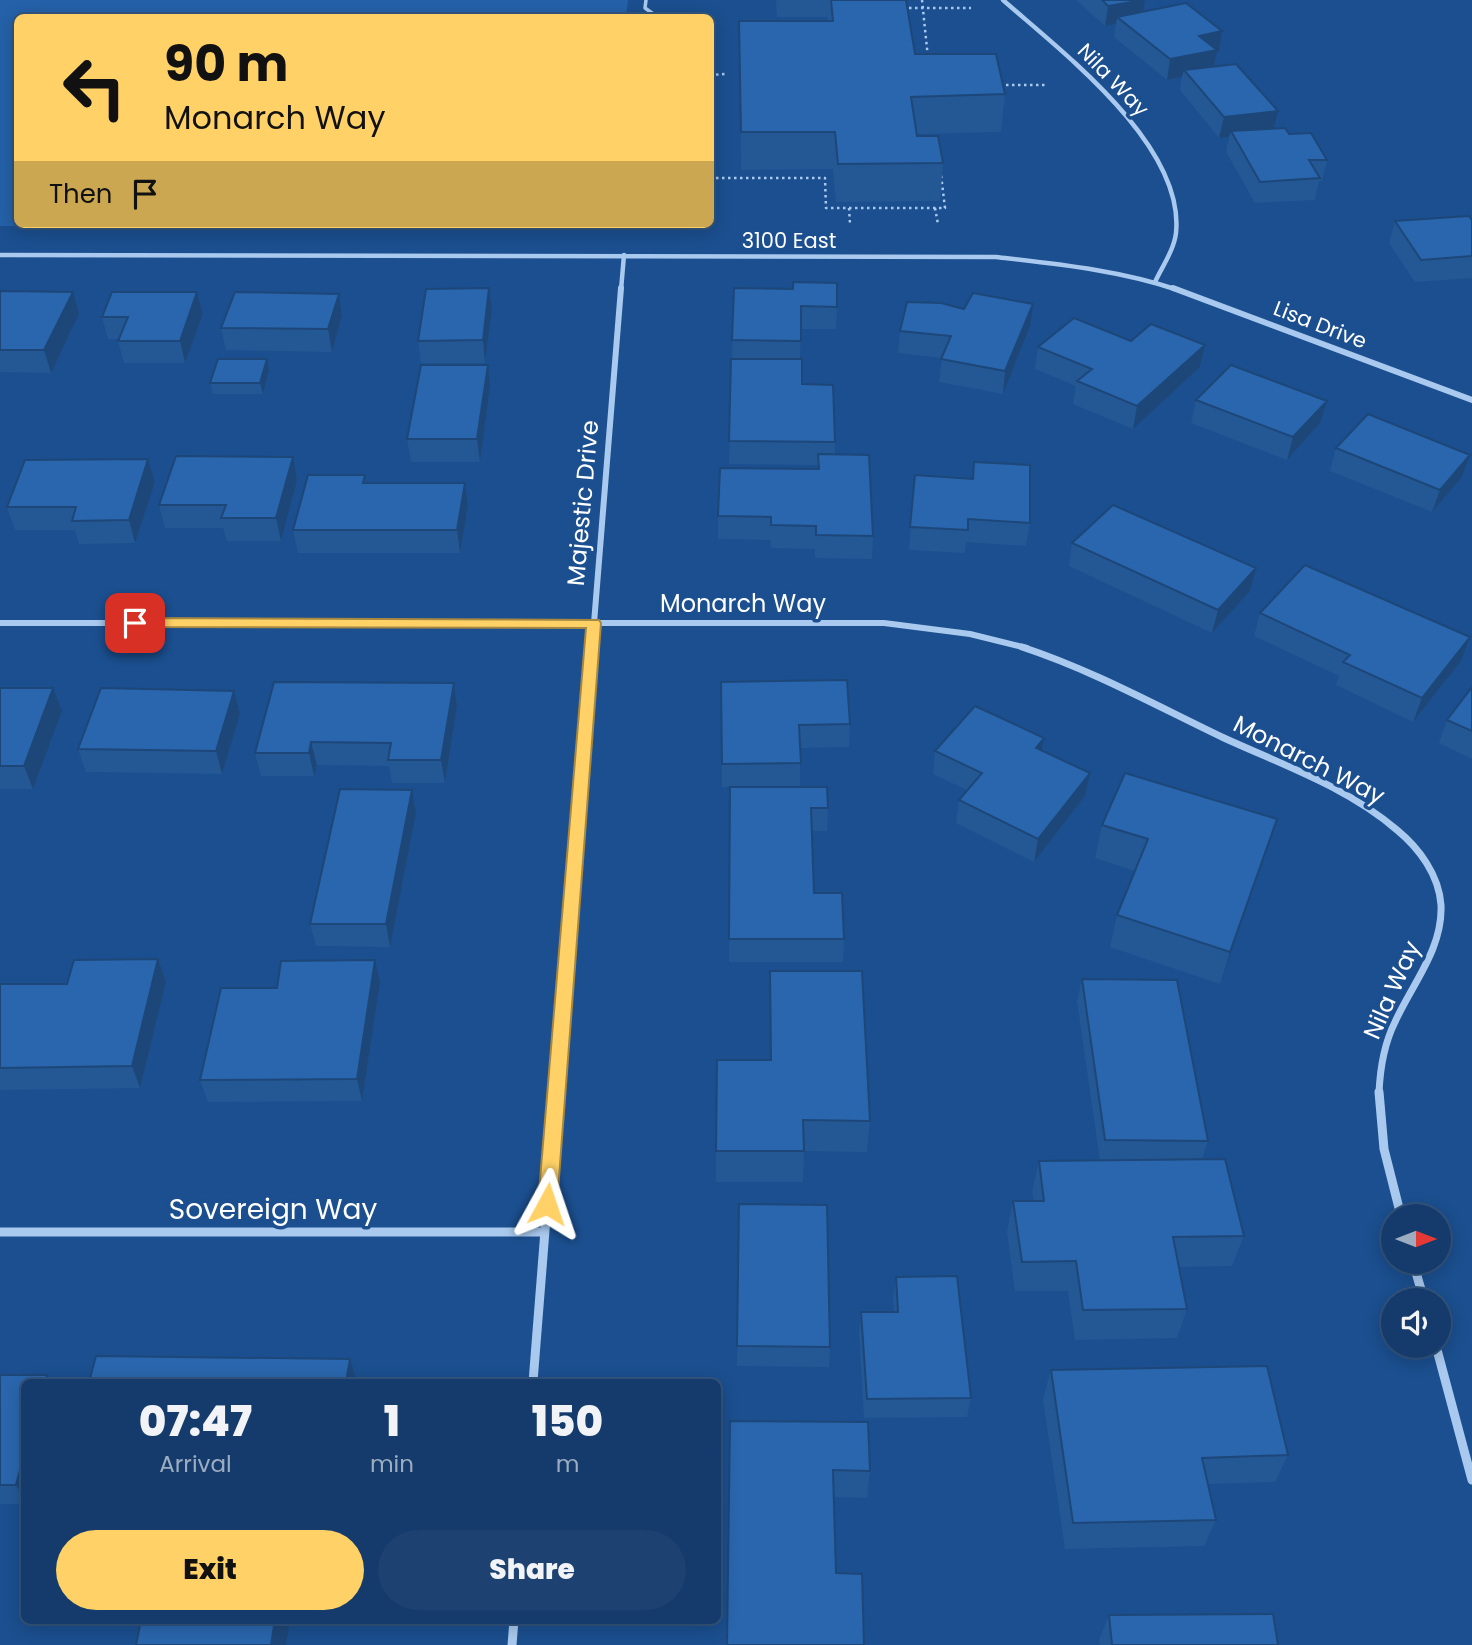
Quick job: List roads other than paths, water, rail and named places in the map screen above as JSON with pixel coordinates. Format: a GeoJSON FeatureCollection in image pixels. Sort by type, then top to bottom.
{"type":"FeatureCollection","features":[{"type":"Feature","properties":{"kind":"street","name":"Nila Way"},"geometry":{"type":"LineString","coordinates":[[1003,0],[1106,93],[1134,125],[1154,156],[1171,192],[1176,213],[1176,233],[1155,282]]}},
{"type":"Feature","properties":{"kind":"street","name":"3100 East"},"geometry":{"type":"LineString","coordinates":[[0,255],[996,257],[1076,266],[1155,282]]}},
{"type":"Feature","properties":{"kind":"street","name":"Majestic Drive"},"geometry":{"type":"LineString","coordinates":[[533,1379],[624,255]]}},
{"type":"Feature","properties":{"kind":"street","name":"Lisa Drive"},"geometry":{"type":"LineString","coordinates":[[1155,282],[1220,303],[1472,400]]}},
{"type":"Feature","properties":{"kind":"street","name":"Monarch Way"},"geometry":{"type":"LineString","coordinates":[[0,623],[884,623],[930,627],[1019,646],[1062,661],[1335,790],[1387,822],[1409,841],[1427,863]]}},
{"type":"Feature","properties":{"kind":"street","name":"Nila Way"},"geometry":{"type":"LineString","coordinates":[[1398,1204],[1380,1130],[1377,1097],[1380,1066],[1390,1035],[1434,944],[1440,924],[1441,902],[1427,863]]}},
{"type":"Feature","properties":{"kind":"street","name":"Sovereign Way"},"geometry":{"type":"LineString","coordinates":[[0,1232],[545,1232]]}},
{"type":"Feature","properties":{"kind":"street"},"geometry":{"type":"LineString","coordinates":[[1439,1358],[1472,1480]]}},
{"type":"Feature","properties":{"kind":"street"},"geometry":{"type":"LineString","coordinates":[[512,1645],[514,1624]]}},
{"type":"Feature","properties":{"kind":"lane"},"geometry":{"type":"LineString","coordinates":[[646,0],[645,8],[653,14]]}}]}
